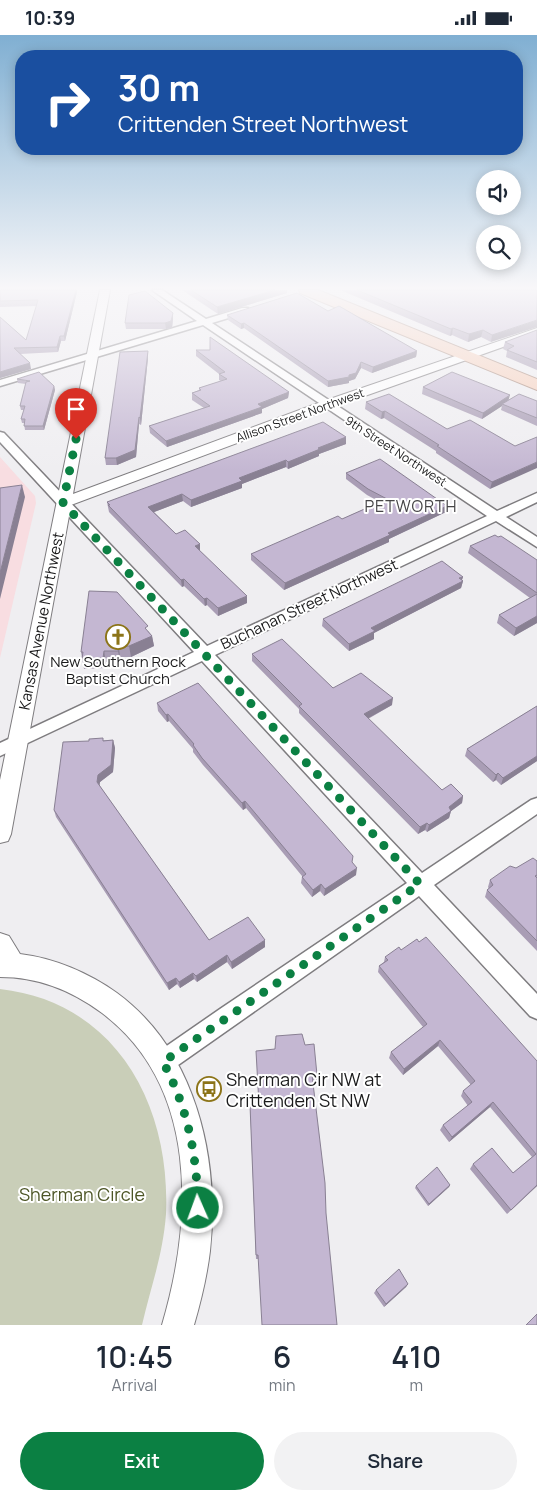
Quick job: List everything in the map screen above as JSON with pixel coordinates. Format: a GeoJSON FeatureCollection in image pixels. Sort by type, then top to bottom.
{"type":"FeatureCollection","features":[{"type":"Feature","properties":{"kind":"highway"},"geometry":{"type":"LineString","coordinates":[[452,350],[537,385]]}},
{"type":"Feature","properties":{"kind":"street","name":"Kansas Avenue Northwest"},"geometry":{"type":"LineString","coordinates":[[0,834],[93,350]]}},
{"type":"Feature","properties":{"kind":"street"},"geometry":{"type":"LineString","coordinates":[[0,383],[109,350]]}},
{"type":"Feature","properties":{"kind":"street","name":"9th Street Northwest"},"geometry":{"type":"LineString","coordinates":[[247,350],[326,405],[537,543]]}},
{"type":"Feature","properties":{"kind":"street","name":"Allison Street Northwest"},"geometry":{"type":"LineString","coordinates":[[63,503],[479,350]]}},
{"type":"Feature","properties":{"kind":"street"},"geometry":{"type":"LineString","coordinates":[[0,435],[537,1009]]}},
{"type":"Feature","properties":{"kind":"street","name":"Buchanan Street Northwest"},"geometry":{"type":"LineString","coordinates":[[0,750],[537,497]]}},
{"type":"Feature","properties":{"kind":"street"},"geometry":{"type":"LineString","coordinates":[[163,1062],[537,805]]}},
{"type":"Feature","properties":{"kind":"street"},"geometry":{"type":"LineString","coordinates":[[4,958],[64,978],[103,998],[122,1012],[138,1029],[163,1062],[178,1092],[187,1118],[197,1176],[196,1241],[187,1296],[178,1325]]}},
{"type":"Feature","properties":{"kind":"shaded area"},"geometry":{"type":"Polygon","coordinates":[[[0,457],[35,496],[36,503],[0,658],[0,457]]]}},
{"type":"Feature","properties":{"kind":"green space","name":"Sherman Circle"},"geometry":{"type":"Polygon","coordinates":[[[0,989],[41,998],[76,1014],[105,1037],[128,1065],[146,1098],[158,1135],[165,1174],[166,1214],[159,1257],[142,1325],[0,1325],[0,989]]]}},
{"type":"Feature","properties":{"kind":"building"},"geometry":{"type":"Polygon","coordinates":[[[0,350],[16,350],[30,363],[0,372],[0,350]]]}},
{"type":"Feature","properties":{"kind":"building"},"geometry":{"type":"Polygon","coordinates":[[[196,350],[229,350],[289,392],[258,404],[262,407],[166,441],[149,426],[210,406],[192,393],[201,390],[199,388],[227,379],[219,374],[225,372],[196,350]]]}},
{"type":"Feature","properties":{"kind":"building"},"geometry":{"type":"Polygon","coordinates":[[[283,350],[417,351],[373,367],[361,362],[356,373],[349,375],[349,377],[328,381],[283,350]]]}},
{"type":"Feature","properties":{"kind":"building"},"geometry":{"type":"Polygon","coordinates":[[[508,350],[537,350],[537,362],[508,350]]]}},
{"type":"Feature","properties":{"kind":"building"},"geometry":{"type":"Polygon","coordinates":[[[148,351],[135,450],[116,458],[105,458],[120,352],[148,351]]]}},
{"type":"Feature","properties":{"kind":"building"},"geometry":{"type":"Polygon","coordinates":[[[39,372],[54,386],[43,426],[24,426],[25,419],[21,419],[25,406],[20,406],[26,382],[30,381],[17,379],[39,372]]]}},
{"type":"Feature","properties":{"kind":"building"},"geometry":{"type":"Polygon","coordinates":[[[452,372],[510,395],[483,413],[423,387],[452,372]]]}},
{"type":"Feature","properties":{"kind":"building"},"geometry":{"type":"Polygon","coordinates":[[[389,394],[447,429],[470,420],[515,446],[537,437],[537,462],[492,482],[437,446],[439,445],[385,411],[382,412],[366,402],[389,394]]]}},
{"type":"Feature","properties":{"kind":"building"},"geometry":{"type":"Polygon","coordinates":[[[519,394],[537,401],[537,418],[502,404],[519,394]]]}},
{"type":"Feature","properties":{"kind":"building"},"geometry":{"type":"Polygon","coordinates":[[[323,422],[346,437],[288,462],[286,460],[239,478],[242,481],[191,500],[182,494],[148,507],[176,534],[185,530],[200,544],[195,546],[247,596],[218,608],[207,598],[204,599],[184,579],[181,580],[108,505],[110,505],[107,502],[323,422]]]}},
{"type":"Feature","properties":{"kind":"building"},"geometry":{"type":"Polygon","coordinates":[[[380,459],[447,506],[388,533],[390,535],[285,583],[251,554],[338,516],[342,519],[387,499],[368,489],[346,473],[380,459]]]}},
{"type":"Feature","properties":{"kind":"building"},"geometry":{"type":"Polygon","coordinates":[[[22,485],[0,573],[0,488],[22,485]]]}},
{"type":"Feature","properties":{"kind":"building"},"geometry":{"type":"Polygon","coordinates":[[[495,535],[501,536],[537,560],[537,593],[470,546],[495,535]]]}},
{"type":"Feature","properties":{"kind":"building"},"geometry":{"type":"Polygon","coordinates":[[[442,561],[463,577],[459,578],[463,581],[371,628],[375,631],[349,644],[323,619],[442,561]]]}},
{"type":"Feature","properties":{"kind":"building","name":"New Southern Rock Baptist Church"},"geometry":{"type":"Polygon","coordinates":[[[89,591],[117,592],[148,626],[145,628],[152,636],[129,646],[119,647],[118,651],[104,651],[103,658],[82,659],[83,652],[81,652],[89,591]]]}},
{"type":"Feature","properties":{"kind":"building"},"geometry":{"type":"Polygon","coordinates":[[[537,594],[537,616],[516,628],[499,615],[537,594]]]}},
{"type":"Feature","properties":{"kind":"building"},"geometry":{"type":"Polygon","coordinates":[[[282,639],[333,688],[361,673],[393,698],[364,714],[442,790],[451,784],[463,796],[449,807],[451,811],[429,825],[427,823],[420,827],[299,706],[302,704],[252,654],[282,639]]]}},
{"type":"Feature","properties":{"kind":"building"},"geometry":{"type":"Polygon","coordinates":[[[198,683],[353,856],[352,862],[357,868],[325,889],[321,884],[313,890],[302,877],[306,874],[245,801],[242,803],[202,758],[194,744],[157,703],[198,683]]]}},
{"type":"Feature","properties":{"kind":"building"},"geometry":{"type":"Polygon","coordinates":[[[537,706],[537,756],[503,778],[498,773],[496,775],[467,749],[537,706]]]}},
{"type":"Feature","properties":{"kind":"building"},"geometry":{"type":"Polygon","coordinates":[[[103,738],[103,741],[113,740],[111,765],[98,775],[97,782],[209,940],[248,917],[265,940],[231,962],[227,955],[196,976],[193,973],[179,982],[176,978],[167,983],[54,810],[63,742],[89,741],[89,739],[103,738]]]}},
{"type":"Feature","properties":{"kind":"building"},"geometry":{"type":"Polygon","coordinates":[[[533,858],[537,861],[537,875],[535,876],[537,878],[537,941],[487,890],[493,885],[490,880],[510,866],[516,868],[533,858]]]}},
{"type":"Feature","properties":{"kind":"building"},"geometry":{"type":"Polygon","coordinates":[[[426,937],[537,1061],[537,1185],[511,1210],[473,1164],[492,1148],[513,1173],[536,1154],[493,1102],[452,1137],[443,1125],[472,1102],[463,1091],[475,1081],[440,1040],[404,1069],[391,1052],[427,1024],[379,966],[388,960],[385,957],[399,947],[401,950],[417,939],[419,942],[426,937]]]}},
{"type":"Feature","properties":{"kind":"building"},"geometry":{"type":"Polygon","coordinates":[[[302,1034],[305,1045],[314,1044],[317,1075],[312,1075],[325,1183],[326,1213],[337,1325],[262,1325],[258,1255],[256,1255],[250,1105],[259,1105],[256,1051],[275,1049],[276,1036],[302,1034]]]}},
{"type":"Feature","properties":{"kind":"building"},"geometry":{"type":"Polygon","coordinates":[[[437,1167],[450,1185],[429,1204],[416,1186],[437,1167]]]}},
{"type":"Feature","properties":{"kind":"building"},"geometry":{"type":"Polygon","coordinates":[[[399,1269],[408,1284],[386,1304],[376,1290],[399,1269]]]}},
{"type":"Feature","properties":{"kind":"building"},"geometry":{"type":"Polygon","coordinates":[[[537,1314],[537,1325],[526,1325],[537,1314]]]}},
{"type":"Feature","properties":{"kind":"place","name":"New Southern Rock Baptist Church"},"geometry":{"type":"Point","coordinates":[118,637]}},
{"type":"Feature","properties":{"kind":"place","name":"Sherman Cir NW at Crittenden St NW"},"geometry":{"type":"Point","coordinates":[209,1089]}},
{"type":"Feature","properties":{"kind":"district","name":"PETWORTH"},"geometry":{"type":"Point","coordinates":[411,506]}},
{"type":"Feature","properties":{"kind":"route"},"geometry":{"type":"LineString","coordinates":[[76,439],[63,503],[420,884],[163,1062],[178,1092],[187,1118],[197,1176],[198,1208]]}}]}
